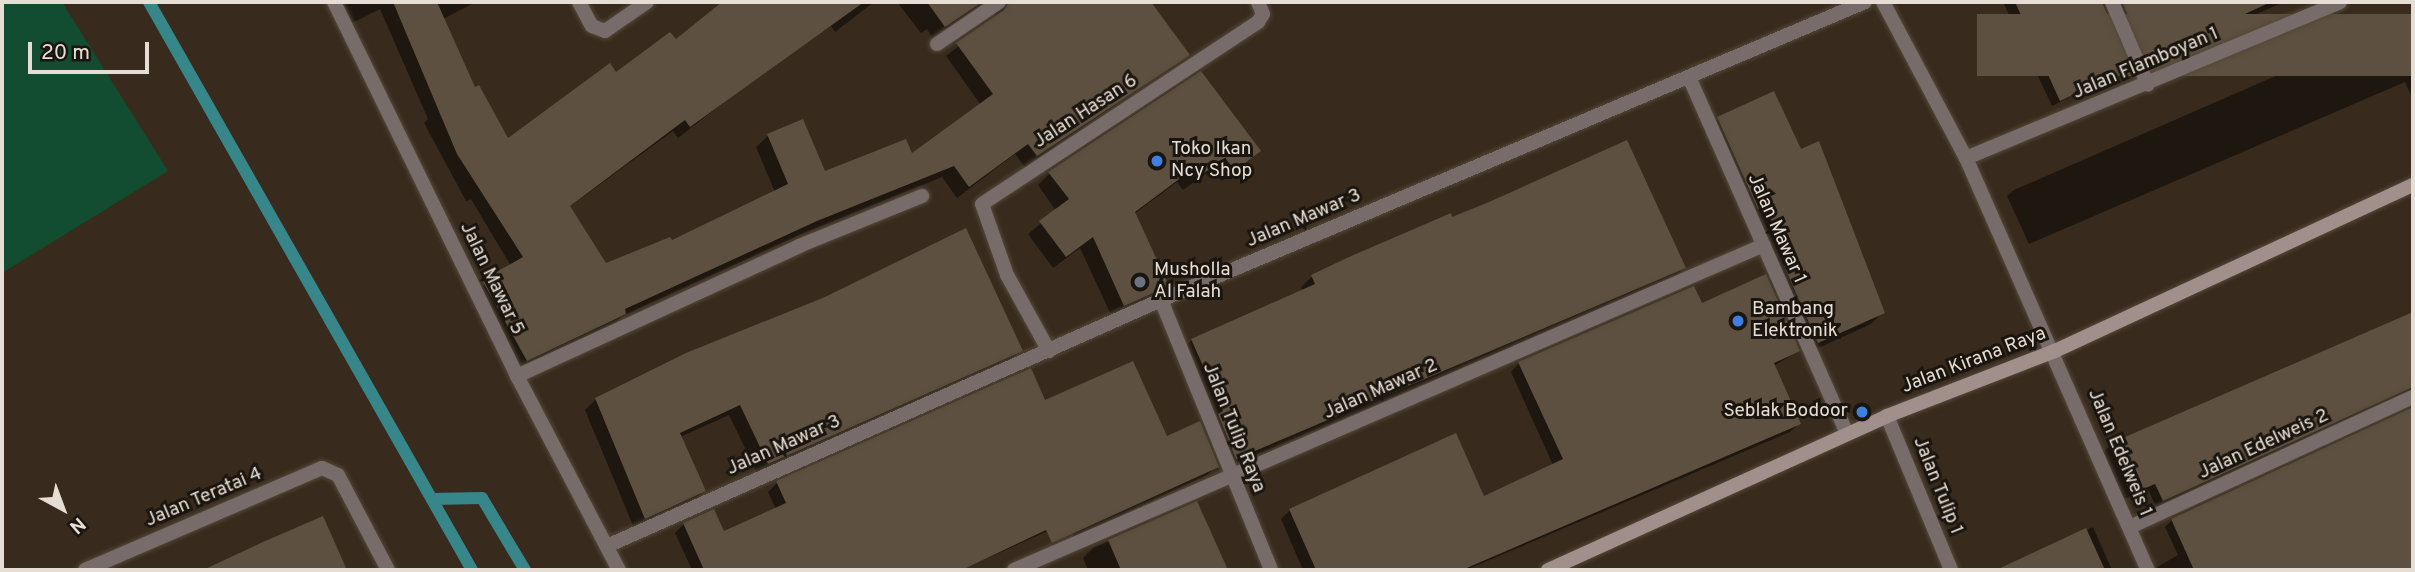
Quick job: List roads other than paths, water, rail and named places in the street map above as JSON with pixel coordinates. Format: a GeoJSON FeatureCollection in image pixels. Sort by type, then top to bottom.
{"type":"FeatureCollection","features":[{"type":"Feature","properties":{"kind":"street","name":"Jalan Mawar 5"},"geometry":{"type":"LineString","coordinates":[[334,2],[517,376],[619,570]]}},
{"type":"Feature","properties":{"kind":"street"},"geometry":{"type":"LineString","coordinates":[[579,2],[592,26],[605,31],[647,2]]}},
{"type":"Feature","properties":{"kind":"street"},"geometry":{"type":"LineString","coordinates":[[937,44],[999,2]]}},
{"type":"Feature","properties":{"kind":"street","name":"Jalan Mawar 3"},"geometry":{"type":"LineString","coordinates":[[607,545],[1161,300],[1865,2]]}},
{"type":"Feature","properties":{"kind":"street","name":"Jalan Edelweis 1"},"geometry":{"type":"LineString","coordinates":[[1883,2],[1966,158],[2055,351],[2148,570]]}},
{"type":"Feature","properties":{"kind":"street"},"geometry":{"type":"LineString","coordinates":[[2112,2],[2148,85]]}},
{"type":"Feature","properties":{"kind":"street","name":"Jalan Flamboyan 1"},"geometry":{"type":"LineString","coordinates":[[1966,158],[2148,85],[2306,8],[2340,2]]}},
{"type":"Feature","properties":{"kind":"street","name":"Jalan Hasan 6"},"geometry":{"type":"LineString","coordinates":[[1049,351],[1007,275],[982,204],[1258,22],[1263,14],[1259,3]]}},
{"type":"Feature","properties":{"kind":"street","name":"Jalan Mawar 1"},"geometry":{"type":"LineString","coordinates":[[1689,77],[1847,433]]}},
{"type":"Feature","properties":{"kind":"street","name":"Jalan Kirana Raya"},"geometry":{"type":"LineString","coordinates":[[1548,570],[1847,433],[2055,351],[2413,186]]}},
{"type":"Feature","properties":{"kind":"street"},"geometry":{"type":"LineString","coordinates":[[517,376],[799,246],[922,196]]}},
{"type":"Feature","properties":{"kind":"street","name":"Jalan Mawar 2"},"geometry":{"type":"LineString","coordinates":[[1014,570],[1764,245]]}},
{"type":"Feature","properties":{"kind":"street","name":"Jalan Tulip Raya"},"geometry":{"type":"LineString","coordinates":[[1161,300],[1271,570]]}},
{"type":"Feature","properties":{"kind":"street","name":"Jalan Edelweis 2"},"geometry":{"type":"LineString","coordinates":[[2130,527],[2413,397]]}},
{"type":"Feature","properties":{"kind":"street","name":"Jalan Tulip 1"},"geometry":{"type":"LineString","coordinates":[[1888,416],[1951,570]]}},
{"type":"Feature","properties":{"kind":"street","name":"Jalan Teratai 4"},"geometry":{"type":"LineString","coordinates":[[85,570],[322,468],[338,475],[388,570]]}},
{"type":"Feature","properties":{"kind":"waterway"},"geometry":{"type":"LineString","coordinates":[[149,2],[472,570]]}},
{"type":"Feature","properties":{"kind":"waterway"},"geometry":{"type":"LineString","coordinates":[[432,499],[482,498],[525,570]]}},
{"type":"Feature","properties":{"kind":"place","name":"Toko Ikan Ncy Shop"},"geometry":{"type":"Point","coordinates":[1157,161]}},
{"type":"Feature","properties":{"kind":"place","name":"Musholla Al Falah"},"geometry":{"type":"Point","coordinates":[1140,282]}},
{"type":"Feature","properties":{"kind":"place","name":"Bambang Elektronik"},"geometry":{"type":"Point","coordinates":[1738,321]}},
{"type":"Feature","properties":{"kind":"place","name":"Seblak Bodoor"},"geometry":{"type":"Point","coordinates":[1862,412]}}]}
